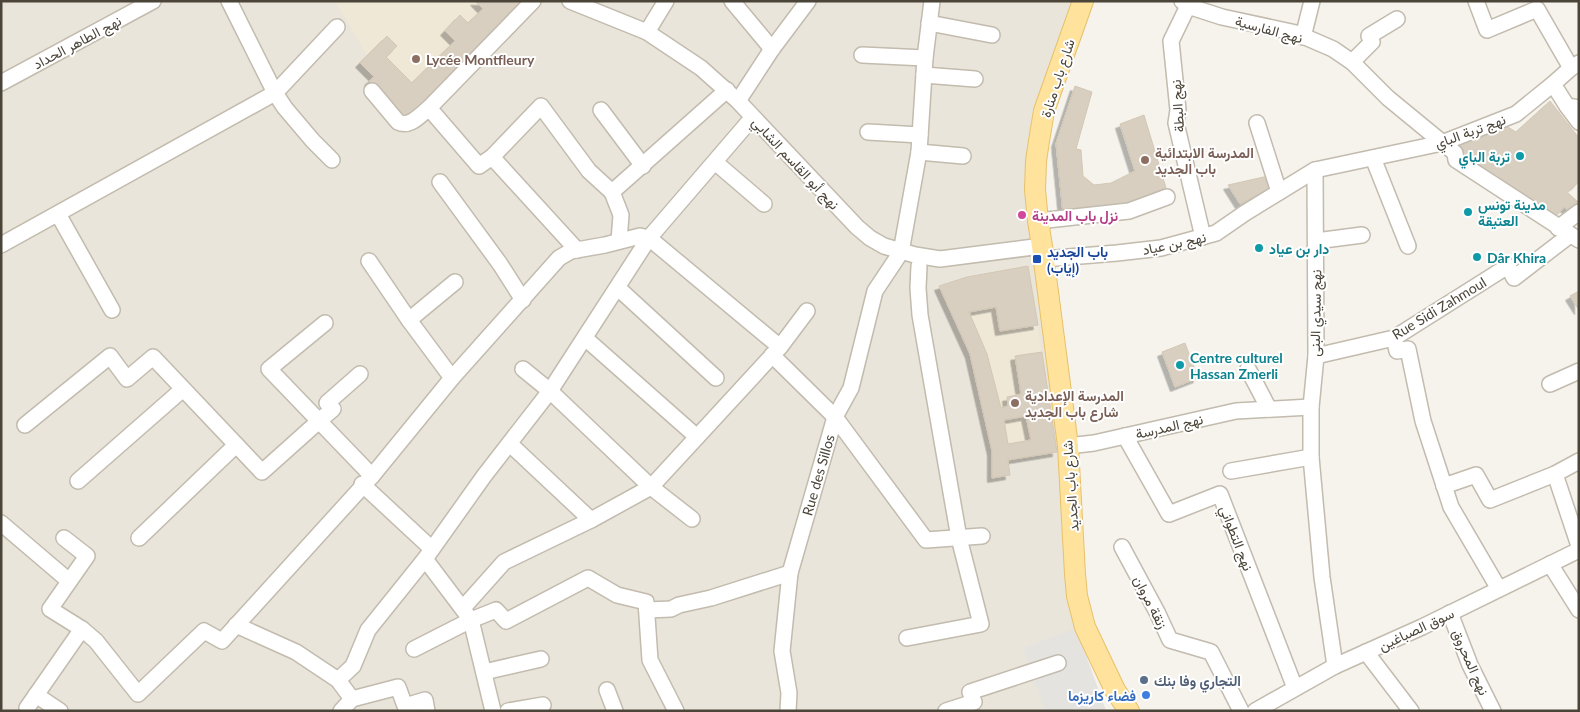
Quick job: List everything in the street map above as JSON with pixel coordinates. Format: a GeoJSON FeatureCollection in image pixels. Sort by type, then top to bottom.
{"type":"FeatureCollection","features":[{"type":"Feature","properties":{"kind":"main road","name":"شارع باب منارة"},"geometry":{"type":"LineString","coordinates":[[1043,253],[1035,190],[1036,161],[1044,110],[1083,1]]}},
{"type":"Feature","properties":{"kind":"main road","name":"شارع باب الجديد"},"geometry":{"type":"LineString","coordinates":[[1043,253],[1068,446],[1077,596],[1085,627],[1115,690],[1129,711]]}},
{"type":"Feature","properties":{"kind":"main road","name":"شارع باب الجديد"},"geometry":{"type":"LineString","coordinates":[[1115,690],[1117,711]]}},
{"type":"Feature","properties":{"kind":"street","name":"نهج الطاهر الحداد"},"geometry":{"type":"LineString","coordinates":[[1,83],[153,1]]}},
{"type":"Feature","properties":{"kind":"street"},"geometry":{"type":"LineString","coordinates":[[229,1],[275,93],[295,121],[332,160]]}},
{"type":"Feature","properties":{"kind":"street"},"geometry":{"type":"LineString","coordinates":[[372,91],[398,122],[403,124],[411,123],[429,108],[533,1]]}},
{"type":"Feature","properties":{"kind":"street","name":"نهج أبو القاسم الشابي"},"geometry":{"type":"LineString","coordinates":[[570,1],[647,32],[702,68],[732,95],[857,226],[870,238],[884,246],[915,256],[940,259],[1043,253]]}},
{"type":"Feature","properties":{"kind":"street"},"geometry":{"type":"LineString","coordinates":[[647,32],[666,1]]}},
{"type":"Feature","properties":{"kind":"street"},"geometry":{"type":"LineString","coordinates":[[732,1],[772,49]]}},
{"type":"Feature","properties":{"kind":"street"},"geometry":{"type":"LineString","coordinates":[[612,192],[732,95],[772,49],[808,1]]}},
{"type":"Feature","properties":{"kind":"street"},"geometry":{"type":"LineString","coordinates":[[901,252],[919,152],[925,58],[932,1]]}},
{"type":"Feature","properties":{"kind":"street"},"geometry":{"type":"LineString","coordinates":[[1303,37],[1312,1]]}},
{"type":"Feature","properties":{"kind":"street"},"geometry":{"type":"LineString","coordinates":[[1476,1],[1487,30],[1537,9],[1575,65]]}},
{"type":"Feature","properties":{"kind":"street","name":"نهج الفارسية"},"geometry":{"type":"LineString","coordinates":[[1185,4],[1222,17],[1296,33],[1333,49],[1352,62],[1388,98],[1455,153],[1456,160],[1569,234]]}},
{"type":"Feature","properties":{"kind":"street","name":"نهج البطة"},"geometry":{"type":"LineString","coordinates":[[1185,4],[1171,40],[1178,110],[1176,122],[1203,237]]}},
{"type":"Feature","properties":{"kind":"street"},"geometry":{"type":"LineString","coordinates":[[1352,62],[1372,42],[1369,36],[1397,19]]}},
{"type":"Feature","properties":{"kind":"street"},"geometry":{"type":"LineString","coordinates":[[929,23],[992,35]]}},
{"type":"Feature","properties":{"kind":"street"},"geometry":{"type":"LineString","coordinates":[[1,245],[275,93],[337,27]]}},
{"type":"Feature","properties":{"kind":"street"},"geometry":{"type":"LineString","coordinates":[[862,55],[925,58]]}},
{"type":"Feature","properties":{"kind":"street","name":"نهج تربة الباي"},"geometry":{"type":"LineString","coordinates":[[1315,170],[1442,143],[1516,114],[1575,65]]}},
{"type":"Feature","properties":{"kind":"street"},"geometry":{"type":"LineString","coordinates":[[924,75],[975,79]]}},
{"type":"Feature","properties":{"kind":"street"},"geometry":{"type":"LineString","coordinates":[[1553,84],[1573,107],[1579,122]]}},
{"type":"Feature","properties":{"kind":"street"},"geometry":{"type":"LineString","coordinates":[[429,108],[479,166],[492,157],[542,106],[589,171],[612,192],[621,215],[619,242]]}},
{"type":"Feature","properties":{"kind":"street"},"geometry":{"type":"LineString","coordinates":[[601,110],[643,166]]}},
{"type":"Feature","properties":{"kind":"street"},"geometry":{"type":"LineString","coordinates":[[338,680],[353,666],[368,630],[428,554],[484,476],[550,391],[650,238],[753,117]]}},
{"type":"Feature","properties":{"kind":"street"},"geometry":{"type":"LineString","coordinates":[[1257,123],[1279,192]]}},
{"type":"Feature","properties":{"kind":"street"},"geometry":{"type":"LineString","coordinates":[[868,132],[920,135]]}},
{"type":"Feature","properties":{"kind":"street"},"geometry":{"type":"LineString","coordinates":[[919,152],[963,156]]}},
{"type":"Feature","properties":{"kind":"street"},"geometry":{"type":"LineString","coordinates":[[492,157],[577,250]]}},
{"type":"Feature","properties":{"kind":"street"},"geometry":{"type":"LineString","coordinates":[[1373,158],[1408,246]]}},
{"type":"Feature","properties":{"kind":"street"},"geometry":{"type":"LineString","coordinates":[[714,162],[764,204]]}},
{"type":"Feature","properties":{"kind":"street","name":"نهج بن عياد"},"geometry":{"type":"LineString","coordinates":[[1043,253],[1117,253],[1161,248],[1216,234],[1315,170]]}},
{"type":"Feature","properties":{"kind":"street","name":"نهج سيدي البنى"},"geometry":{"type":"LineString","coordinates":[[1315,170],[1316,356],[1311,407],[1311,457],[1322,577],[1335,666]]}},
{"type":"Feature","properties":{"kind":"street"},"geometry":{"type":"LineString","coordinates":[[440,182],[500,264],[523,300]]}},
{"type":"Feature","properties":{"kind":"street"},"geometry":{"type":"LineString","coordinates":[[1038,221],[1129,210],[1167,197]]}},
{"type":"Feature","properties":{"kind":"street"},"geometry":{"type":"LineString","coordinates":[[1569,234],[1579,212]]}},
{"type":"Feature","properties":{"kind":"street"},"geometry":{"type":"LineString","coordinates":[[58,214],[112,310]]}},
{"type":"Feature","properties":{"kind":"street","name":"Rue Sidi Zahmoul"},"geometry":{"type":"LineString","coordinates":[[1316,356],[1394,338],[1508,266],[1514,278],[1569,234]]}},
{"type":"Feature","properties":{"kind":"street"},"geometry":{"type":"LineString","coordinates":[[1316,241],[1362,235]]}},
{"type":"Feature","properties":{"kind":"street"},"geometry":{"type":"LineString","coordinates":[[64,538],[87,556],[50,609],[96,641],[138,694],[204,631],[222,641],[367,480],[452,378],[523,300],[558,258],[565,253],[605,246],[640,236],[650,238],[776,351],[834,417],[926,540],[982,536]]}},
{"type":"Feature","properties":{"kind":"street","name":"Rue des Sillos"},"geometry":{"type":"LineString","coordinates":[[788,711],[790,693],[782,650],[790,573],[834,417],[851,388],[875,291],[901,252]]}},
{"type":"Feature","properties":{"kind":"street"},"geometry":{"type":"LineString","coordinates":[[369,261],[409,320],[452,378]]}},
{"type":"Feature","properties":{"kind":"street"},"geometry":{"type":"LineString","coordinates":[[907,638],[982,624],[959,538],[920,315],[919,266]]}},
{"type":"Feature","properties":{"kind":"street"},"geometry":{"type":"LineString","coordinates":[[409,320],[455,282]]}},
{"type":"Feature","properties":{"kind":"street"},"geometry":{"type":"LineString","coordinates":[[618,288],[716,378]]}},
{"type":"Feature","properties":{"kind":"street"},"geometry":{"type":"LineString","coordinates":[[414,650],[467,614],[504,562],[591,520],[651,487],[776,351],[807,311]]}},
{"type":"Feature","properties":{"kind":"street"},"geometry":{"type":"LineString","coordinates":[[325,323],[269,369],[319,421],[428,554],[467,614],[493,711]]}},
{"type":"Feature","properties":{"kind":"street"},"geometry":{"type":"LineString","coordinates":[[585,338],[697,437]]}},
{"type":"Feature","properties":{"kind":"street"},"geometry":{"type":"LineString","coordinates":[[1394,338],[1396,351],[1408,349],[1423,421],[1451,508],[1499,589]]}},
{"type":"Feature","properties":{"kind":"street"},"geometry":{"type":"LineString","coordinates":[[25,425],[110,356],[127,379],[154,357],[262,472],[333,409],[327,403],[360,374]]}},
{"type":"Feature","properties":{"kind":"street"},"geometry":{"type":"LineString","coordinates":[[523,369],[550,391],[651,487],[692,519]]}},
{"type":"Feature","properties":{"kind":"street"},"geometry":{"type":"LineString","coordinates":[[1248,369],[1269,409]]}},
{"type":"Feature","properties":{"kind":"street"},"geometry":{"type":"LineString","coordinates":[[1550,384],[1579,371]]}},
{"type":"Feature","properties":{"kind":"street"},"geometry":{"type":"LineString","coordinates":[[78,481],[183,388]]}},
{"type":"Feature","properties":{"kind":"street","name":"نهج المدرسة"},"geometry":{"type":"LineString","coordinates":[[1068,446],[1125,436],[1236,411],[1311,407]]}},
{"type":"Feature","properties":{"kind":"street","name":"نهج التطواني"},"geometry":{"type":"LineString","coordinates":[[1125,436],[1169,514],[1220,494],[1295,688]]}},
{"type":"Feature","properties":{"kind":"street"},"geometry":{"type":"LineString","coordinates":[[510,444],[591,520]]}},
{"type":"Feature","properties":{"kind":"street"},"geometry":{"type":"LineString","coordinates":[[139,538],[236,445]]}},
{"type":"Feature","properties":{"kind":"street"},"geometry":{"type":"LineString","coordinates":[[1231,471],[1311,457]]}},
{"type":"Feature","properties":{"kind":"street"},"geometry":{"type":"LineString","coordinates":[[1444,486],[1476,475],[1490,500],[1555,474],[1579,461]]}},
{"type":"Feature","properties":{"kind":"street"},"geometry":{"type":"LineString","coordinates":[[1555,474],[1579,546]]}},
{"type":"Feature","properties":{"kind":"street"},"geometry":{"type":"LineString","coordinates":[[1,523],[69,582]]}},
{"type":"Feature","properties":{"kind":"street","name":"زنقة مروان"},"geometry":{"type":"LineString","coordinates":[[1122,546],[1170,640],[1212,652],[1241,711]]}},
{"type":"Feature","properties":{"kind":"street","name":"سوق الصباغين"},"geometry":{"type":"LineString","coordinates":[[1264,708],[1335,666],[1450,613],[1579,550]]}},
{"type":"Feature","properties":{"kind":"street"},"geometry":{"type":"LineString","coordinates":[[1550,564],[1579,610]]}},
{"type":"Feature","properties":{"kind":"street"},"geometry":{"type":"LineString","coordinates":[[647,610],[671,609],[679,605],[711,598],[790,573]]}},
{"type":"Feature","properties":{"kind":"street"},"geometry":{"type":"LineString","coordinates":[[467,614],[496,610],[506,621],[588,578],[617,595],[646,602],[650,660],[676,711]]}},
{"type":"Feature","properties":{"kind":"street","name":"نهج المحروق"},"geometry":{"type":"LineString","coordinates":[[1450,613],[1470,665],[1493,711]]}},
{"type":"Feature","properties":{"kind":"street"},"geometry":{"type":"LineString","coordinates":[[236,625],[296,652],[338,680],[352,699]]}},
{"type":"Feature","properties":{"kind":"street"},"geometry":{"type":"LineString","coordinates":[[27,708],[82,630]]}},
{"type":"Feature","properties":{"kind":"street"},"geometry":{"type":"LineString","coordinates":[[1366,652],[1411,711]]}},
{"type":"Feature","properties":{"kind":"street"},"geometry":{"type":"LineString","coordinates":[[484,672],[541,659]]}},
{"type":"Feature","properties":{"kind":"street"},"geometry":{"type":"LineString","coordinates":[[946,711],[974,702],[970,692],[1058,663]]}},
{"type":"Feature","properties":{"kind":"street"},"geometry":{"type":"LineString","coordinates":[[342,711],[352,699],[398,687],[405,706],[425,700],[427,711]]}},
{"type":"Feature","properties":{"kind":"street"},"geometry":{"type":"LineString","coordinates":[[607,690],[615,711]]}},
{"type":"Feature","properties":{"kind":"street"},"geometry":{"type":"LineString","coordinates":[[36,695],[60,711]]}},
{"type":"Feature","properties":{"kind":"street"},"geometry":{"type":"LineString","coordinates":[[508,711],[543,705]]}},
{"type":"Feature","properties":{"kind":"shaded area"},"geometry":{"type":"Polygon","coordinates":[[[1,1],[1081,1],[1034,134],[1065,448],[1076,628],[1106,711],[1,711],[1,1]]]}},
{"type":"Feature","properties":{"kind":"shaded area","name":"Lycée Montfleury"},"geometry":{"type":"Polygon","coordinates":[[[335,1],[526,1],[407,120],[369,81],[373,77],[360,63],[367,55],[335,1]]]}},
{"type":"Feature","properties":{"kind":"shaded area","name":"المدرسة الإعدادية شارع باب الجديد"},"geometry":{"type":"Polygon","coordinates":[[[1028,266],[1057,452],[1008,460],[1010,475],[992,478],[992,451],[970,354],[939,286],[967,277],[1028,266]]]}},
{"type":"Feature","properties":{"kind":"shaded area"},"geometry":{"type":"Polygon","coordinates":[[[1076,628],[1106,711],[1045,711],[1023,648],[1076,628]]]}},
{"type":"Feature","properties":{"kind":"building"},"geometry":{"type":"Polygon","coordinates":[[[475,1],[526,1],[407,120],[369,81],[374,77],[360,63],[387,36],[397,46],[386,57],[412,83],[455,41],[445,31],[460,15],[468,23],[483,9],[475,1]]]}},
{"type":"Feature","properties":{"kind":"building","name":"المدرسة الابتدائية باب الجديد"},"geometry":{"type":"Polygon","coordinates":[[[1075,86],[1092,92],[1076,149],[1081,150],[1083,176],[1094,185],[1111,183],[1135,171],[1120,124],[1144,115],[1166,188],[1117,208],[1063,213],[1056,143],[1075,86]]]}},
{"type":"Feature","properties":{"kind":"building","name":"تربة الباي"},"geometry":{"type":"Polygon","coordinates":[[[1550,101],[1579,138],[1579,182],[1567,192],[1579,203],[1579,210],[1572,216],[1565,207],[1555,216],[1542,204],[1537,209],[1461,159],[1449,144],[1500,122],[1516,132],[1550,101]]]}},
{"type":"Feature","properties":{"kind":"building"},"geometry":{"type":"Polygon","coordinates":[[[1268,176],[1273,187],[1240,204],[1228,185],[1268,176]]]}},
{"type":"Feature","properties":{"kind":"building","name":"المدرسة الإعدادية شارع باب الجديد"},"geometry":{"type":"Polygon","coordinates":[[[1028,266],[1038,325],[1000,331],[996,307],[969,312],[987,354],[1001,408],[1008,406],[1007,397],[1021,394],[1015,356],[1042,352],[1057,452],[1008,460],[1010,475],[992,478],[992,451],[970,354],[939,286],[967,277],[1028,266]],[[1026,416],[1004,420],[1008,444],[1031,440],[1026,416]]]}},
{"type":"Feature","properties":{"kind":"building"},"geometry":{"type":"Polygon","coordinates":[[[1579,291],[1579,310],[1570,296],[1579,291]]]}},
{"type":"Feature","properties":{"kind":"building","name":"Centre culturel Hassan Zmerli"},"geometry":{"type":"Polygon","coordinates":[[[1185,343],[1198,378],[1175,387],[1162,352],[1185,343]]]}},
{"type":"Feature","properties":{"kind":"place","name":"Lycée Montfleury"},"geometry":{"type":"Point","coordinates":[416,59]}},
{"type":"Feature","properties":{"kind":"place","name":"تربة الباي"},"geometry":{"type":"Point","coordinates":[1520,156]}},
{"type":"Feature","properties":{"kind":"place","name":"المدرسة الابتدائية باب الجديد"},"geometry":{"type":"Point","coordinates":[1145,160]}},
{"type":"Feature","properties":{"kind":"place","name":"مدينة تونس العتيقة"},"geometry":{"type":"Point","coordinates":[1468,212]}},
{"type":"Feature","properties":{"kind":"place","name":"نزل باب المدينة"},"geometry":{"type":"Point","coordinates":[1022,215]}},
{"type":"Feature","properties":{"kind":"place","name":"دار بن عياد"},"geometry":{"type":"Point","coordinates":[1259,248]}},
{"type":"Feature","properties":{"kind":"place","name":"Dâr Khira"},"geometry":{"type":"Point","coordinates":[1477,257]}},
{"type":"Feature","properties":{"kind":"place","name":"باب الجديد (إياب)"},"geometry":{"type":"Point","coordinates":[1037,259]}},
{"type":"Feature","properties":{"kind":"place","name":"Centre culturel Hassan Zmerli"},"geometry":{"type":"Point","coordinates":[1180,365]}},
{"type":"Feature","properties":{"kind":"place","name":"المدرسة الإعدادية شارع باب الجديد"},"geometry":{"type":"Point","coordinates":[1015,403]}},
{"type":"Feature","properties":{"kind":"place","name":"التجاري وفا بنك"},"geometry":{"type":"Point","coordinates":[1144,680]}},
{"type":"Feature","properties":{"kind":"place","name":"فضاء كاريزما"},"geometry":{"type":"Point","coordinates":[1146,695]}}]}
